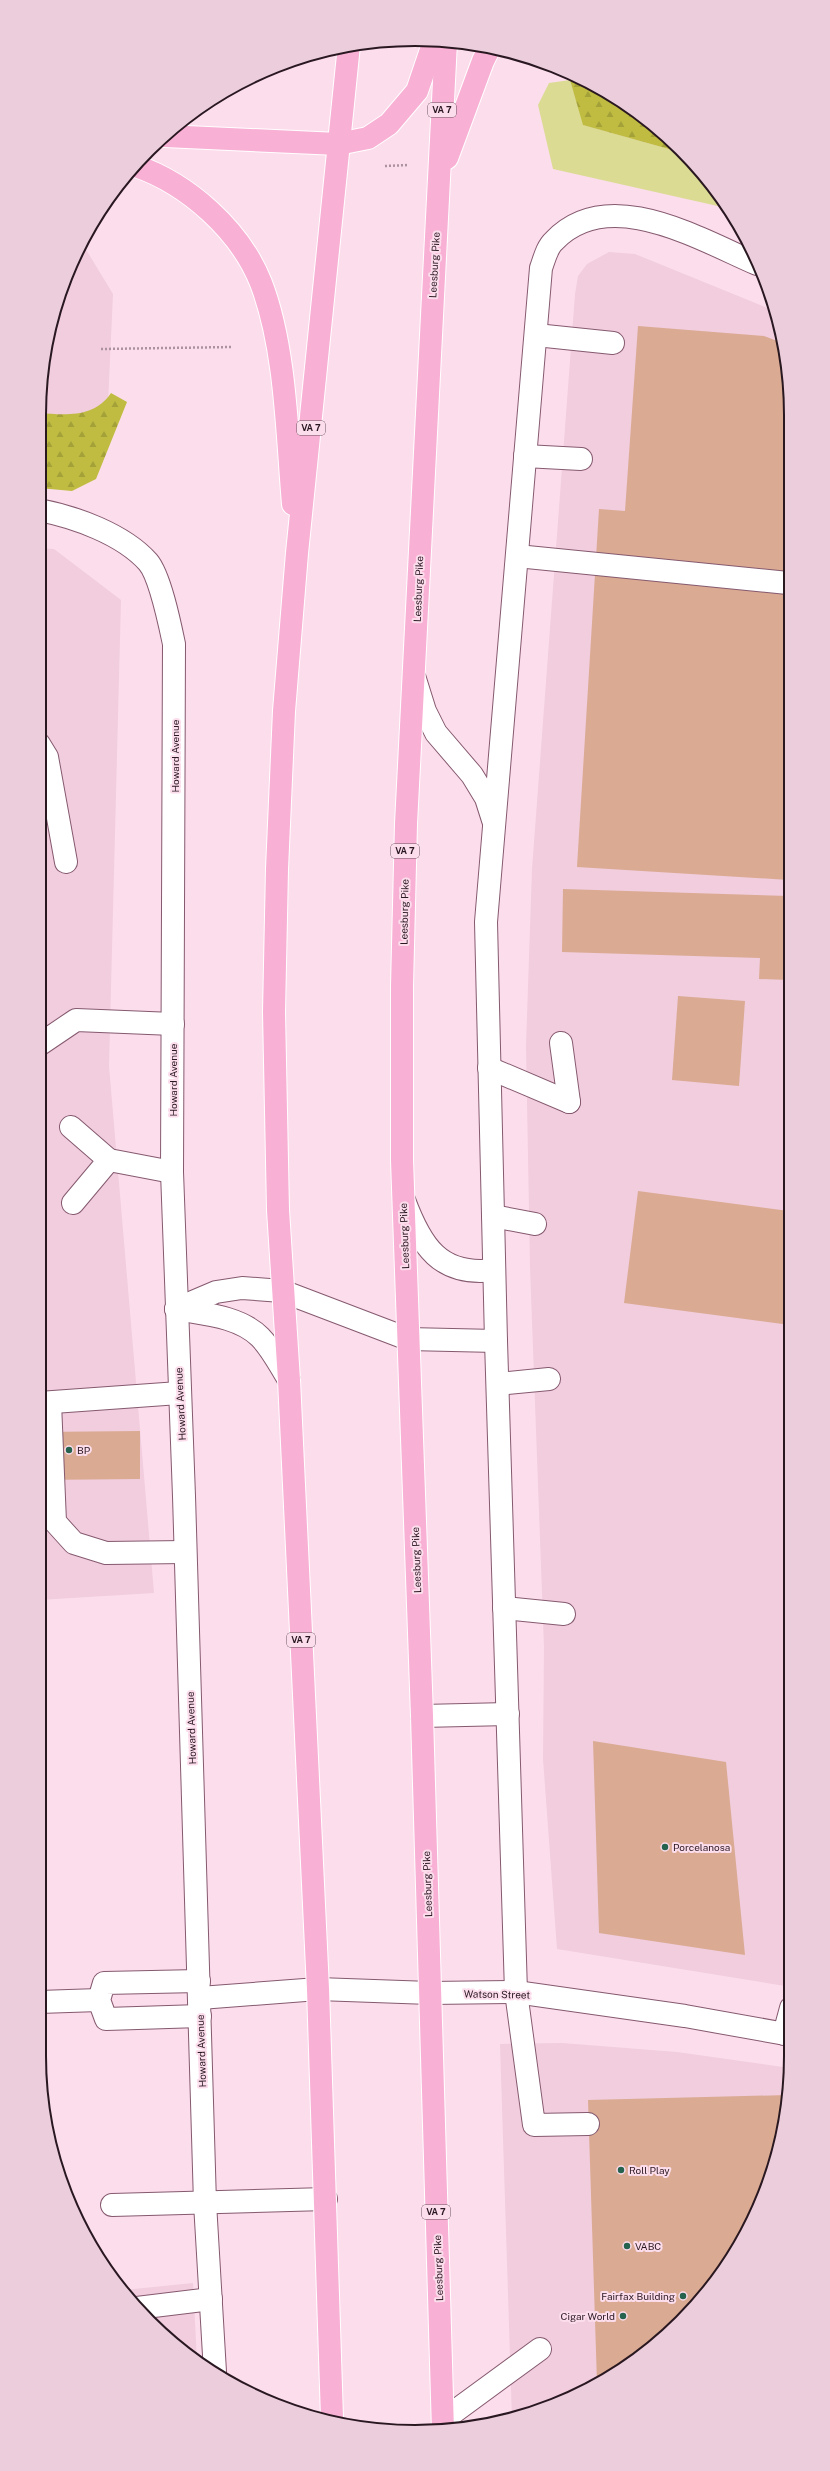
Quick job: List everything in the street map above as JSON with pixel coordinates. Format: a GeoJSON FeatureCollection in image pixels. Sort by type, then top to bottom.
{"type":"FeatureCollection","features":[{"type":"Feature","properties":{"kind":"highway"},"geometry":{"type":"LineString","coordinates":[[174,136],[338,144],[368,138],[390,124],[400,114],[417,91],[432,47]]}},
{"type":"Feature","properties":{"kind":"highway","name":"Leesburg Pike"},"geometry":{"type":"LineString","coordinates":[[443,2424],[422,1716],[402,1194],[404,878],[446,48]]}},
{"type":"Feature","properties":{"kind":"highway","name":"VA 7"},"geometry":{"type":"LineString","coordinates":[[332,2415],[318,1989],[289,1380],[282,1291],[274,1020],[277,869],[284,711],[297,553],[316,387],[338,144],[348,52]]}},
{"type":"Feature","properties":{"kind":"highway"},"geometry":{"type":"LineString","coordinates":[[439,177],[487,53]]}},
{"type":"Feature","properties":{"kind":"highway"},"geometry":{"type":"LineString","coordinates":[[141,168],[182,188],[213,213],[239,245],[260,282],[274,329],[282,388],[297,553]]}},
{"type":"Feature","properties":{"kind":"street"},"geometry":{"type":"LineString","coordinates":[[588,2124],[534,2125],[516,1992],[494,1270],[486,922],[541,268],[552,242],[577,223],[601,215],[638,216],[687,234],[750,261]]}},
{"type":"Feature","properties":{"kind":"street"},"geometry":{"type":"LineString","coordinates":[[536,335],[613,343]]}},
{"type":"Feature","properties":{"kind":"street"},"geometry":{"type":"LineString","coordinates":[[525,456],[581,459]]}},
{"type":"Feature","properties":{"kind":"street","name":"Howard Avenue"},"geometry":{"type":"LineString","coordinates":[[46,511],[66,515],[114,535],[149,563],[164,601],[174,644],[172,1172],[186,1552],[205,2203],[215,2366]]}},
{"type":"Feature","properties":{"kind":"street"},"geometry":{"type":"LineString","coordinates":[[517,556],[784,583]]}},
{"type":"Feature","properties":{"kind":"street"},"geometry":{"type":"LineString","coordinates":[[415,679],[425,711],[436,733],[472,775],[486,798],[495,824]]}},
{"type":"Feature","properties":{"kind":"street"},"geometry":{"type":"LineString","coordinates":[[46,755],[66,862]]}},
{"type":"Feature","properties":{"kind":"street"},"geometry":{"type":"LineString","coordinates":[[46,1040],[76,1020],[173,1024]]}},
{"type":"Feature","properties":{"kind":"street"},"geometry":{"type":"LineString","coordinates":[[490,1068],[569,1102],[561,1043]]}},
{"type":"Feature","properties":{"kind":"street"},"geometry":{"type":"LineString","coordinates":[[70,1127],[109,1160],[172,1172]]}},
{"type":"Feature","properties":{"kind":"street"},"geometry":{"type":"LineString","coordinates":[[73,1203],[109,1160]]}},
{"type":"Feature","properties":{"kind":"street"},"geometry":{"type":"LineString","coordinates":[[402,1194],[412,1221],[421,1238],[442,1261],[456,1269],[468,1272],[494,1270]]}},
{"type":"Feature","properties":{"kind":"street"},"geometry":{"type":"LineString","coordinates":[[493,1216],[535,1224]]}},
{"type":"Feature","properties":{"kind":"street"},"geometry":{"type":"LineString","coordinates":[[176,1309],[216,1292],[242,1288],[282,1291],[408,1338],[496,1341]]}},
{"type":"Feature","properties":{"kind":"street"},"geometry":{"type":"LineString","coordinates":[[176,1309],[220,1317],[242,1325],[259,1336],[271,1350],[289,1380]]}},
{"type":"Feature","properties":{"kind":"street"},"geometry":{"type":"LineString","coordinates":[[498,1384],[549,1380]]}},
{"type":"Feature","properties":{"kind":"street"},"geometry":{"type":"LineString","coordinates":[[46,1403],[179,1393]]}},
{"type":"Feature","properties":{"kind":"street"},"geometry":{"type":"LineString","coordinates":[[46,1415],[55,1522],[74,1543],[106,1553],[186,1552]]}},
{"type":"Feature","properties":{"kind":"street"},"geometry":{"type":"LineString","coordinates":[[504,1608],[564,1614]]}},
{"type":"Feature","properties":{"kind":"street"},"geometry":{"type":"LineString","coordinates":[[422,1716],[508,1714]]}},
{"type":"Feature","properties":{"kind":"street","name":"Watson Street"},"geometry":{"type":"LineString","coordinates":[[199,1998],[318,1989],[430,1993],[516,1992],[685,2016],[784,2034]]}},
{"type":"Feature","properties":{"kind":"street"},"geometry":{"type":"LineString","coordinates":[[103,2001],[199,1998]]}},
{"type":"Feature","properties":{"kind":"street"},"geometry":{"type":"LineString","coordinates":[[46,2002],[199,1998]]}},
{"type":"Feature","properties":{"kind":"street"},"geometry":{"type":"LineString","coordinates":[[112,2205],[326,2199]]}},
{"type":"Feature","properties":{"kind":"street"},"geometry":{"type":"LineString","coordinates":[[145,2307],[211,2300]]}},
{"type":"Feature","properties":{"kind":"street"},"geometry":{"type":"LineString","coordinates":[[445,2424],[540,2349]]}},
{"type":"Feature","properties":{"kind":"path"},"geometry":{"type":"LineString","coordinates":[[383,166],[409,165]]}},
{"type":"Feature","properties":{"kind":"path"},"geometry":{"type":"LineString","coordinates":[[101,349],[232,347]]}},
{"type":"Feature","properties":{"kind":"shaded area"},"geometry":{"type":"Polygon","coordinates":[[[86,249],[113,294],[106,448],[46,418],[49,367],[53,343],[66,296],[86,249]]]}},
{"type":"Feature","properties":{"kind":"shaded area"},"geometry":{"type":"Polygon","coordinates":[[[609,252],[635,254],[768,308],[777,343],[781,367],[784,415],[784,1986],[557,1949],[543,1759],[544,1647],[530,1267],[526,1046],[532,869],[575,294],[578,276],[587,264],[609,252]]]}},
{"type":"Feature","properties":{"kind":"shaded area"},"geometry":{"type":"Polygon","coordinates":[[[46,548],[54,549],[121,600],[109,1066],[154,1593],[46,1600],[46,548]]]}},
{"type":"Feature","properties":{"kind":"shaded area"},"geometry":{"type":"Polygon","coordinates":[[[562,2043],[677,2052],[784,2067],[781,2104],[777,2128],[764,2175],[756,2197],[735,2240],[708,2281],[676,2317],[640,2349],[620,2363],[600,2376],[556,2397],[512,2412],[500,2044],[562,2043]]]}},
{"type":"Feature","properties":{"kind":"shaded area"},"geometry":{"type":"Polygon","coordinates":[[[193,2283],[197,2354],[154,2317],[130,2289],[193,2283]]]}},
{"type":"Feature","properties":{"kind":"green space"},"geometry":{"type":"Polygon","coordinates":[[[570,80],[584,125],[671,150],[708,190],[720,206],[553,169],[538,105],[549,83],[570,80]]]}},
{"type":"Feature","properties":{"kind":"green space"},"geometry":{"type":"Polygon","coordinates":[[[570,80],[600,95],[620,108],[640,122],[671,150],[583,125],[570,80]]]}},
{"type":"Feature","properties":{"kind":"green space"},"geometry":{"type":"Polygon","coordinates":[[[111,393],[127,402],[96,479],[72,491],[46,489],[46,413],[79,413],[88,411],[104,401],[111,393]]]}},
{"type":"Feature","properties":{"kind":"building"},"geometry":{"type":"Polygon","coordinates":[[[638,326],[764,336],[776,341],[781,367],[784,415],[784,880],[577,867],[599,509],[625,511],[638,326]]]}},
{"type":"Feature","properties":{"kind":"building"},"geometry":{"type":"Polygon","coordinates":[[[563,889],[784,896],[784,980],[759,979],[760,958],[562,952],[563,889]]]}},
{"type":"Feature","properties":{"kind":"building"},"geometry":{"type":"Polygon","coordinates":[[[678,996],[745,1001],[739,1086],[672,1080],[678,996]]]}},
{"type":"Feature","properties":{"kind":"building"},"geometry":{"type":"Polygon","coordinates":[[[638,1191],[784,1210],[784,1324],[624,1303],[638,1191]]]}},
{"type":"Feature","properties":{"kind":"building"},"geometry":{"type":"Polygon","coordinates":[[[140,1431],[140,1479],[46,1480],[46,1432],[140,1431]]]}},
{"type":"Feature","properties":{"kind":"building","name":"Porcelanosa"},"geometry":{"type":"Polygon","coordinates":[[[593,1741],[726,1762],[745,1955],[599,1933],[593,1741]]]}},
{"type":"Feature","properties":{"kind":"building"},"geometry":{"type":"Polygon","coordinates":[[[782,2095],[777,2128],[764,2175],[746,2219],[722,2261],[708,2281],[676,2317],[640,2349],[597,2378],[588,2100],[782,2095]]]}},
{"type":"Feature","properties":{"kind":"place","name":"BP"},"geometry":{"type":"Point","coordinates":[69,1450]}},
{"type":"Feature","properties":{"kind":"place","name":"Porcelanosa"},"geometry":{"type":"Point","coordinates":[665,1847]}},
{"type":"Feature","properties":{"kind":"place","name":"Roll Play"},"geometry":{"type":"Point","coordinates":[621,2170]}},
{"type":"Feature","properties":{"kind":"place","name":"VABC"},"geometry":{"type":"Point","coordinates":[627,2246]}},
{"type":"Feature","properties":{"kind":"place","name":"Fairfax Building"},"geometry":{"type":"Point","coordinates":[683,2296]}},
{"type":"Feature","properties":{"kind":"place","name":"Cigar World"},"geometry":{"type":"Point","coordinates":[623,2316]}}]}
